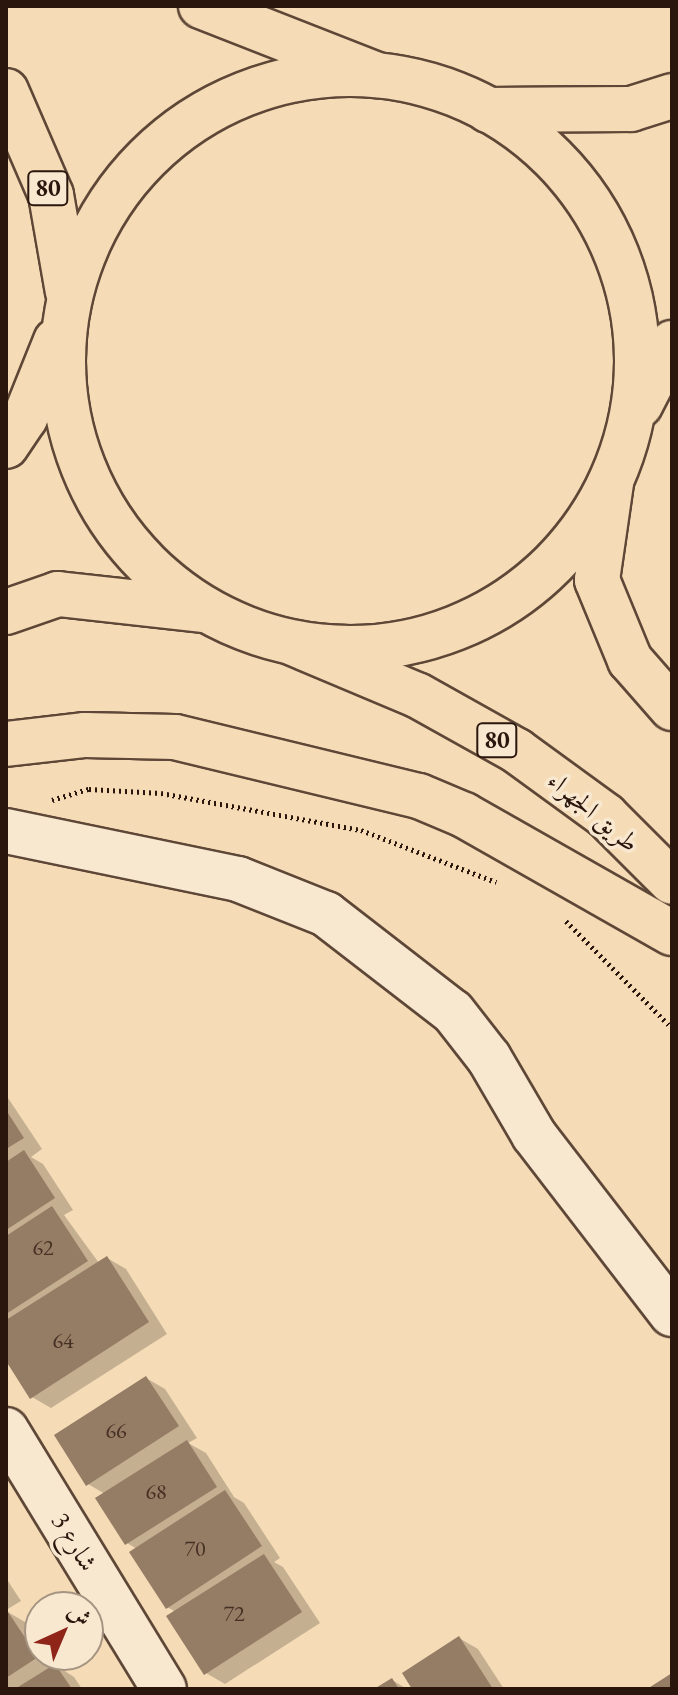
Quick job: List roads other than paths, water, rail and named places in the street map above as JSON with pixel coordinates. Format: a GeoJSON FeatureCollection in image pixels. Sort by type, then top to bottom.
{"type":"FeatureCollection","features":[{"type":"Feature","properties":{"kind":"main road","name":"80"},"geometry":{"type":"LineString","coordinates":[[201,6],[377,75],[434,87],[488,110],[532,139],[569,176],[616,256],[634,320],[637,373],[630,425],[611,483],[597,580],[630,660],[672,708]]}},
{"type":"Feature","properties":{"kind":"main road","name":"80"},"geometry":{"type":"LineString","coordinates":[[66,306],[105,209],[132,172],[177,131],[242,94],[286,80],[377,75]]}},
{"type":"Feature","properties":{"kind":"main road","name":"80"},"geometry":{"type":"LineString","coordinates":[[6,91],[51,195],[66,306],[63,388],[78,455],[108,517],[152,569],[207,610],[293,643],[357,649],[420,641],[480,619],[533,584],[578,538],[611,483]]}},
{"type":"Feature","properties":{"kind":"main road"},"geometry":{"type":"LineString","coordinates":[[488,110],[631,109],[672,96]]}},
{"type":"Feature","properties":{"kind":"main road"},"geometry":{"type":"LineString","coordinates":[[6,446],[25,418],[66,306]]}},
{"type":"Feature","properties":{"kind":"main road"},"geometry":{"type":"LineString","coordinates":[[630,425],[672,343]]}},
{"type":"Feature","properties":{"kind":"main road"},"geometry":{"type":"LineString","coordinates":[[6,612],[58,594],[207,610]]}},
{"type":"Feature","properties":{"kind":"main road","name":"طريق الجهراء"},"geometry":{"type":"LineString","coordinates":[[293,643],[417,695],[517,751],[606,816],[672,882]]}},
{"type":"Feature","properties":{"kind":"main road"},"geometry":{"type":"LineString","coordinates":[[6,744],[85,735],[175,737],[419,796],[464,815],[672,933]]}},
{"type":"Feature","properties":{"kind":"street"},"geometry":{"type":"LineString","coordinates":[[6,831],[238,879],[326,914],[453,1012],[489,1058],[534,1135],[672,1314]]}},
{"type":"Feature","properties":{"kind":"street","name":"شارع 3"},"geometry":{"type":"LineString","coordinates":[[7,1434],[164,1689]]}}]}
